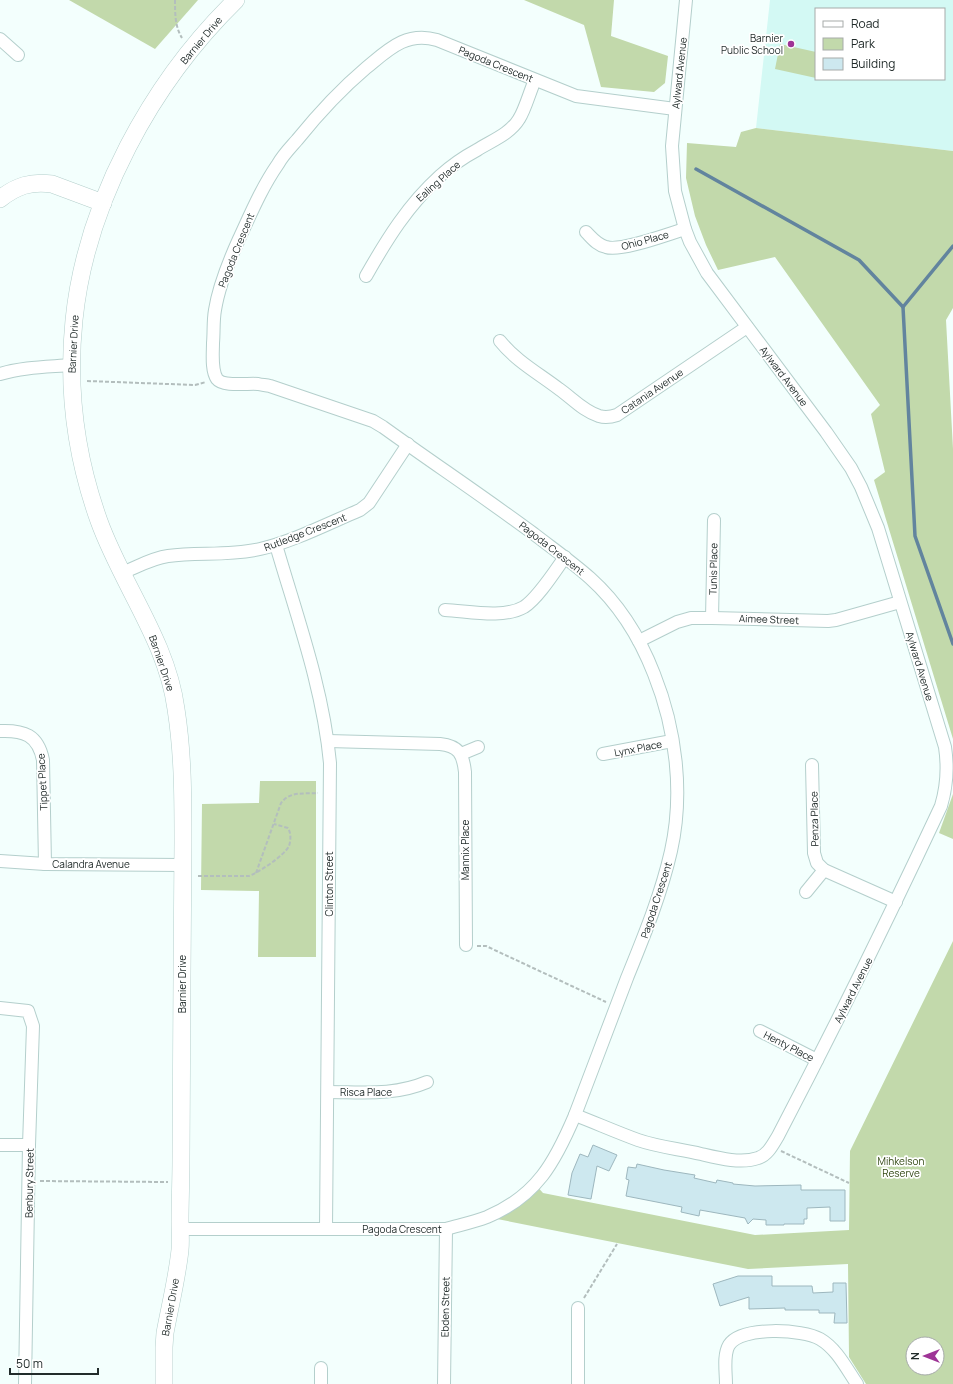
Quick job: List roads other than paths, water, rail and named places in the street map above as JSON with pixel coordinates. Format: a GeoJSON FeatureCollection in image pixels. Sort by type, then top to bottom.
{"type":"FeatureCollection","features":[{"type":"Feature","properties":{"kind":"street","name":"Barnier Drive"},"geometry":{"type":"LineString","coordinates":[[164,1384],[164,1347],[180,1246],[183,865],[182,757],[176,703],[157,645],[100,525],[84,474],[76,434],[72,373],[74,318],[80,283],[90,242],[103,203],[133,138],[159,94],[194,47],[236,0]]}},
{"type":"Feature","properties":{"kind":"street","name":"Aylward Avenue"},"geometry":{"type":"LineString","coordinates":[[575,1115],[638,1140],[661,1146],[743,1160],[751,1160],[763,1156],[772,1146],[818,1060],[896,902],[941,806],[947,776],[944,746],[870,505],[851,468],[821,425],[707,273],[690,242],[685,229],[679,208],[673,169],[672,146],[686,0]]}},
{"type":"Feature","properties":{"kind":"street","name":"Pagoda Crescent"},"geometry":{"type":"LineString","coordinates":[[180,1229],[446,1229],[487,1217],[521,1198],[540,1179],[548,1168],[559,1150],[575,1115],[655,907],[672,849],[677,811],[676,773],[672,742],[669,720],[661,692],[650,663],[639,641],[614,604],[590,578],[565,557],[505,512],[383,427],[296,394],[270,386],[258,384],[228,384],[217,379],[214,369],[215,311],[219,292],[230,260],[243,230],[263,188],[278,163],[310,123],[352,80],[392,47],[406,40],[417,37],[428,38],[448,44],[576,96],[675,109]]}},
{"type":"Feature","properties":{"kind":"street"},"geometry":{"type":"LineString","coordinates":[[0,39],[18,55]]}},
{"type":"Feature","properties":{"kind":"street","name":"Ealing Place"},"geometry":{"type":"LineString","coordinates":[[366,276],[395,227],[425,191],[457,163],[500,137],[519,119],[535,80]]}},
{"type":"Feature","properties":{"kind":"street"},"geometry":{"type":"LineString","coordinates":[[0,199],[11,191],[20,187],[43,183],[52,184],[103,203]]}},
{"type":"Feature","properties":{"kind":"street","name":"Ohio Place"},"geometry":{"type":"LineString","coordinates":[[586,232],[598,244],[607,248],[617,248],[685,229]]}},
{"type":"Feature","properties":{"kind":"street","name":"Catania Avenue"},"geometry":{"type":"LineString","coordinates":[[500,340],[508,352],[560,389],[578,405],[592,413],[608,418],[617,415],[747,327]]}},
{"type":"Feature","properties":{"kind":"street"},"geometry":{"type":"LineString","coordinates":[[0,374],[13,370],[72,373]]}},
{"type":"Feature","properties":{"kind":"street","name":"Rutledge Crescent"},"geometry":{"type":"LineString","coordinates":[[122,573],[161,557],[227,554],[276,545],[360,510],[369,503],[408,444]]}},
{"type":"Feature","properties":{"kind":"street","name":"Tunis Place"},"geometry":{"type":"LineString","coordinates":[[712,618],[714,520]]}},
{"type":"Feature","properties":{"kind":"street","name":"Clinton Street"},"geometry":{"type":"LineString","coordinates":[[276,545],[313,669],[322,706],[330,763],[326,1229]]}},
{"type":"Feature","properties":{"kind":"street"},"geometry":{"type":"LineString","coordinates":[[445,610],[500,613],[515,611],[525,606],[534,598],[565,557]]}},
{"type":"Feature","properties":{"kind":"street","name":"Aimee Street"},"geometry":{"type":"LineString","coordinates":[[639,641],[677,622],[691,618],[828,621],[900,602]]}},
{"type":"Feature","properties":{"kind":"street","name":"Tippet Place"},"geometry":{"type":"LineString","coordinates":[[0,731],[24,733],[41,748],[43,760],[45,864]]}},
{"type":"Feature","properties":{"kind":"street"},"geometry":{"type":"LineString","coordinates":[[328,742],[440,744],[453,746],[461,754],[478,747]]}},
{"type":"Feature","properties":{"kind":"street","name":"Lynx Place"},"geometry":{"type":"LineString","coordinates":[[603,754],[672,742]]}},
{"type":"Feature","properties":{"kind":"street","name":"Mannix Place"},"geometry":{"type":"LineString","coordinates":[[461,754],[465,772],[466,945]]}},
{"type":"Feature","properties":{"kind":"street","name":"Penza Place"},"geometry":{"type":"LineString","coordinates":[[812,765],[814,853],[817,863],[824,870]]}},
{"type":"Feature","properties":{"kind":"street","name":"Calandra Avenue"},"geometry":{"type":"LineString","coordinates":[[0,861],[45,864],[183,865]]}},
{"type":"Feature","properties":{"kind":"street"},"geometry":{"type":"LineString","coordinates":[[806,892],[824,870],[896,902]]}},
{"type":"Feature","properties":{"kind":"street","name":"Benbury Street"},"geometry":{"type":"LineString","coordinates":[[0,1008],[28,1011],[34,1026],[29,1145],[25,1384]]}},
{"type":"Feature","properties":{"kind":"street","name":"Henty Place"},"geometry":{"type":"LineString","coordinates":[[760,1031],[818,1060]]}},
{"type":"Feature","properties":{"kind":"street","name":"Risca Place"},"geometry":{"type":"LineString","coordinates":[[328,1092],[394,1092],[410,1089],[426,1082]]}},
{"type":"Feature","properties":{"kind":"street"},"geometry":{"type":"LineString","coordinates":[[0,1145],[29,1145]]}},
{"type":"Feature","properties":{"kind":"street","name":"Ebden Street"},"geometry":{"type":"LineString","coordinates":[[444,1384],[446,1229]]}},
{"type":"Feature","properties":{"kind":"street"},"geometry":{"type":"LineString","coordinates":[[578,1308],[578,1384]]}},
{"type":"Feature","properties":{"kind":"street"},"geometry":{"type":"LineString","coordinates":[[726,1384],[727,1350],[732,1341],[737,1337],[748,1333],[778,1332],[795,1332],[820,1339],[838,1356],[857,1384]]}},
{"type":"Feature","properties":{"kind":"street"},"geometry":{"type":"LineString","coordinates":[[321,1368],[321,1384]]}},
{"type":"Feature","properties":{"kind":"waterway"},"geometry":{"type":"LineString","coordinates":[[696,169],[859,260],[903,307],[915,536],[953,644]]}},
{"type":"Feature","properties":{"kind":"waterway"},"geometry":{"type":"LineString","coordinates":[[903,307],[953,246]]}},
{"type":"Feature","properties":{"kind":"place","name":"Barnier Public School"},"geometry":{"type":"Point","coordinates":[791,44]}},
{"type":"Feature","properties":{"kind":"park label","name":"Mihkelson Reserve"},"geometry":{"type":"Point","coordinates":[901,1166]}}]}
